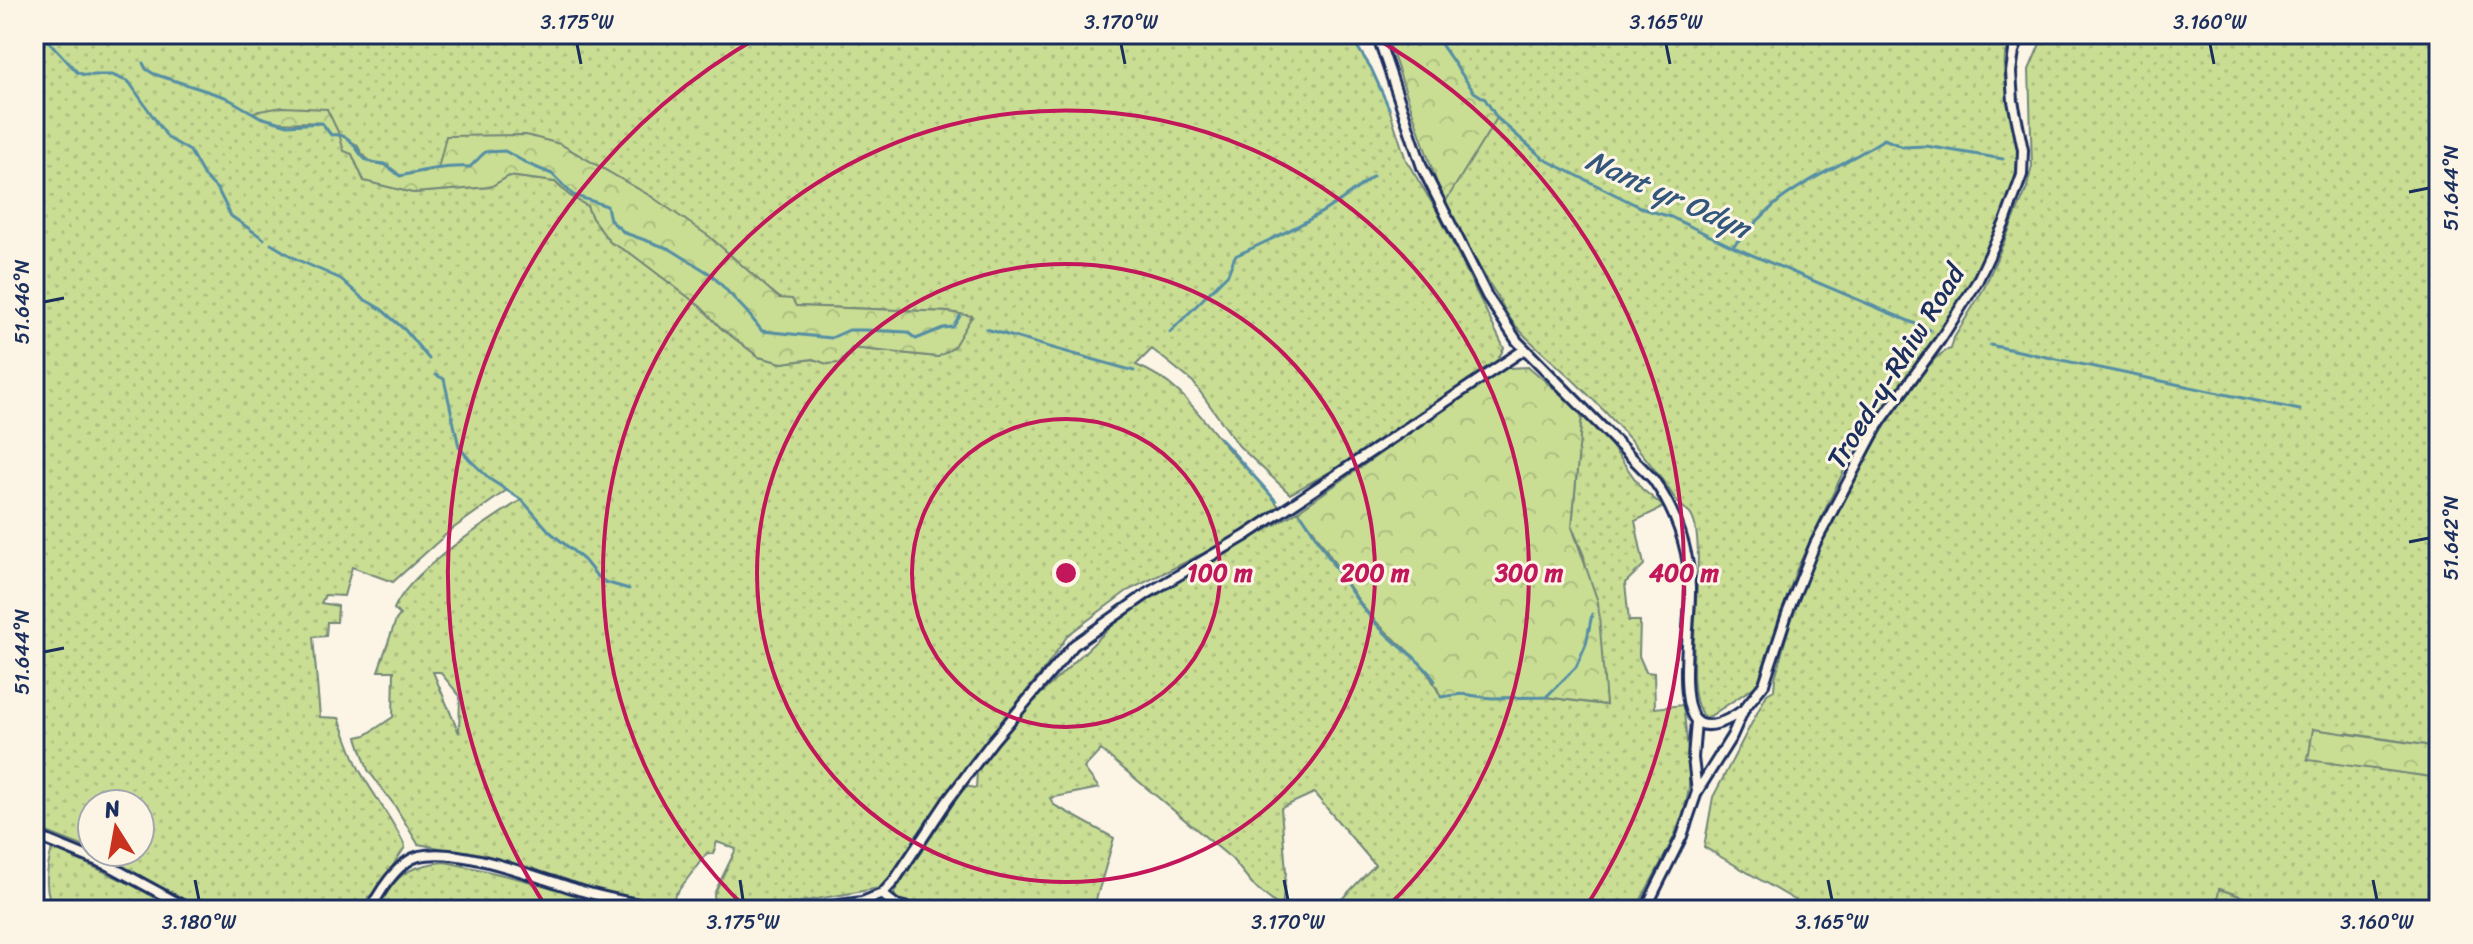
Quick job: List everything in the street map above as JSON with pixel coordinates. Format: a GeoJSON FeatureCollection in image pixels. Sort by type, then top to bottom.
{"type":"FeatureCollection","features":[{"type":"Feature","properties":{"kind":"street","name":"Troed-y-Rhiw Road"},"geometry":{"type":"LineString","coordinates":[[1377,34],[1432,187],[1487,296],[1525,349],[1653,479],[1669,502],[1681,530],[1690,588],[1687,667],[1688,696],[1696,721],[1693,758],[1697,792]]}},
{"type":"Feature","properties":{"kind":"street","name":"Troed-y-Rhiw Road"},"geometry":{"type":"LineString","coordinates":[[1645,910],[1682,836],[1697,792],[1732,736],[1744,709],[1764,684],[1815,544],[1878,425],[1940,340],[1977,282],[2005,222],[2022,175],[2023,150],[2013,101],[2011,72],[2014,51],[2021,34]]}},
{"type":"Feature","properties":{"kind":"street"},"geometry":{"type":"LineString","coordinates":[[802,910],[862,902],[882,894],[992,742],[1074,645],[1148,593],[1245,536],[1525,349]]}},
{"type":"Feature","properties":{"kind":"street"},"geometry":{"type":"LineString","coordinates":[[1696,721],[1705,725],[1714,724],[1744,709]]}},
{"type":"Feature","properties":{"kind":"street"},"geometry":{"type":"LineString","coordinates":[[34,835],[110,866],[191,910]]}},
{"type":"Feature","properties":{"kind":"street"},"geometry":{"type":"LineString","coordinates":[[370,910],[389,880],[405,864],[416,857],[432,854],[463,857],[582,891],[673,910]]}},
{"type":"Feature","properties":{"kind":"street"},"geometry":{"type":"LineString","coordinates":[[882,894],[896,905],[917,910]]}},
{"type":"Feature","properties":{"kind":"green space"},"geometry":{"type":"Polygon","coordinates":[[[34,34],[1349,34],[1371,68],[1389,108],[1406,160],[1437,211],[1504,348],[1496,363],[1330,472],[1290,494],[1239,446],[1193,382],[1152,349],[1136,365],[1180,393],[1280,509],[1202,554],[1127,591],[1068,635],[1046,667],[966,765],[920,836],[880,888],[755,910],[715,908],[714,894],[736,849],[717,842],[713,854],[707,853],[675,895],[671,906],[582,887],[478,855],[418,844],[368,770],[357,737],[366,735],[393,717],[394,671],[378,671],[400,615],[394,609],[403,594],[450,548],[521,500],[507,490],[451,530],[393,582],[352,567],[344,596],[325,595],[321,603],[338,606],[337,622],[327,622],[326,636],[313,637],[320,717],[339,718],[360,771],[405,847],[375,893],[368,897],[366,910],[201,910],[126,868],[156,868],[156,788],[76,788],[76,844],[34,827],[34,34]],[[327,109],[260,117],[288,125],[322,123],[327,130],[327,109]],[[560,144],[400,176],[370,161],[357,145],[352,154],[364,181],[413,193],[490,187],[509,176],[555,182],[587,206],[610,242],[633,255],[702,307],[721,328],[759,357],[782,363],[814,359],[827,364],[852,348],[938,357],[972,317],[949,312],[795,306],[780,298],[652,197],[560,144]],[[433,672],[459,733],[460,696],[440,672],[433,672]]]}},
{"type":"Feature","properties":{"kind":"green space"},"geometry":{"type":"Polygon","coordinates":[[[1386,34],[1434,34],[1474,92],[1485,99],[1497,118],[1444,204],[1386,34]]]}},
{"type":"Feature","properties":{"kind":"green space"},"geometry":{"type":"Polygon","coordinates":[[[1434,34],[2014,34],[2005,56],[2004,73],[2017,144],[2017,161],[2015,178],[2001,217],[1969,286],[1921,359],[1857,443],[1796,571],[1757,685],[1707,718],[1698,707],[1694,685],[1698,561],[1697,535],[1692,517],[1615,422],[1512,321],[1444,204],[1485,99],[1474,92],[1434,34]]]}},
{"type":"Feature","properties":{"kind":"green space"},"geometry":{"type":"Polygon","coordinates":[[[2044,34],[2439,34],[2439,747],[2346,733],[2308,759],[2439,778],[2439,910],[2280,910],[2220,889],[2216,910],[1812,910],[1704,847],[1713,797],[1767,694],[1774,690],[1799,595],[1828,531],[1891,416],[1934,360],[1951,349],[1954,338],[1984,288],[2026,191],[2032,166],[2029,70],[2044,34]]]}},
{"type":"Feature","properties":{"kind":"green space"},"geometry":{"type":"Polygon","coordinates":[[[283,107],[327,109],[339,134],[331,135],[322,123],[278,122],[253,112],[283,107]]]}},
{"type":"Feature","properties":{"kind":"green space"},"geometry":{"type":"Polygon","coordinates":[[[339,134],[357,145],[363,157],[372,163],[385,165],[400,176],[438,169],[446,136],[526,135],[560,144],[652,197],[710,237],[779,298],[792,299],[796,306],[949,312],[972,316],[953,348],[938,357],[852,348],[840,363],[827,364],[813,359],[782,363],[759,357],[721,328],[701,307],[633,255],[610,242],[587,206],[555,182],[509,176],[490,187],[413,193],[364,181],[352,154],[344,151],[339,134]]]}},
{"type":"Feature","properties":{"kind":"green space"},"geometry":{"type":"Polygon","coordinates":[[[1529,367],[1582,413],[1572,527],[1598,602],[1606,705],[1546,697],[1491,698],[1462,694],[1441,697],[1426,670],[1365,609],[1298,511],[1480,384],[1507,368],[1529,367]]]}},
{"type":"Feature","properties":{"kind":"green space"},"geometry":{"type":"Polygon","coordinates":[[[1582,413],[1608,441],[1642,489],[1664,507],[1635,521],[1644,565],[1625,583],[1629,621],[1640,621],[1639,656],[1646,672],[1654,673],[1655,708],[1683,705],[1689,785],[1676,832],[1635,910],[1331,910],[1375,865],[1314,793],[1281,808],[1286,872],[1282,909],[1254,886],[1232,859],[1101,750],[1084,768],[1099,788],[1050,798],[1054,805],[1114,838],[1093,910],[942,910],[896,901],[894,892],[965,786],[976,788],[977,771],[1027,707],[1116,622],[1298,511],[1424,665],[1441,697],[1462,694],[1491,698],[1546,697],[1606,705],[1584,556],[1572,527],[1582,413]]]}},
{"type":"Feature","properties":{"kind":"green space"},"geometry":{"type":"Polygon","coordinates":[[[2313,729],[2439,747],[2439,778],[2308,760],[2313,729]]]}},
{"type":"Feature","properties":{"kind":"green space"},"geometry":{"type":"Polygon","coordinates":[[[52,848],[76,859],[76,868],[96,868],[181,910],[56,910],[47,888],[52,848]]]}},
{"type":"Feature","properties":{"kind":"green space"},"geometry":{"type":"Polygon","coordinates":[[[444,862],[651,910],[375,910],[402,875],[410,870],[444,862]]]}},
{"type":"Feature","properties":{"kind":"green space"},"geometry":{"type":"Polygon","coordinates":[[[2219,889],[2280,910],[2216,910],[2219,889]]]}},
{"type":"Feature","properties":{"kind":"waterway"},"geometry":{"type":"LineString","coordinates":[[42,34],[77,72],[112,75],[129,82],[168,138],[190,151],[204,176],[218,190],[231,216],[264,239]]}},
{"type":"Feature","properties":{"kind":"waterway","name":"Nant yr Odyn"},"geometry":{"type":"LineString","coordinates":[[1349,34],[1371,68],[1389,108]]}},
{"type":"Feature","properties":{"kind":"waterway","name":"Nant yr Odyn"},"geometry":{"type":"LineString","coordinates":[[1434,34],[1474,92],[1485,99],[1497,118],[1544,159],[1644,209],[1671,217],[1733,247],[1930,330]]}},
{"type":"Feature","properties":{"kind":"waterway"},"geometry":{"type":"LineString","coordinates":[[143,63],[154,74],[225,97],[260,117],[288,125],[322,123],[331,135],[348,139],[365,159],[386,165],[400,176],[435,169],[470,167],[485,152],[505,151],[552,174],[573,195],[607,206],[610,220],[625,233],[670,249],[712,275],[762,331],[831,338],[849,330],[907,332],[916,339],[953,327],[960,316]]}},
{"type":"Feature","properties":{"kind":"waterway"},"geometry":{"type":"LineString","coordinates":[[1733,246],[1767,211],[1791,192],[1884,139],[1903,147],[1926,146],[2003,159]]}},
{"type":"Feature","properties":{"kind":"waterway"},"geometry":{"type":"LineString","coordinates":[[1170,332],[1228,274],[1235,256],[1307,221],[1373,176]]}},
{"type":"Feature","properties":{"kind":"waterway"},"geometry":{"type":"LineString","coordinates":[[271,244],[341,279],[405,330],[429,359]]}},
{"type":"Feature","properties":{"kind":"waterway"},"geometry":{"type":"LineString","coordinates":[[986,329],[1134,371]]}},
{"type":"Feature","properties":{"kind":"waterway","name":"Nant yr Odyn"},"geometry":{"type":"LineString","coordinates":[[1990,345],[2300,410]]}},
{"type":"Feature","properties":{"kind":"waterway"},"geometry":{"type":"LineString","coordinates":[[436,375],[444,379],[459,447],[470,460],[491,480],[522,500],[550,532],[584,560],[596,575],[605,582],[629,589]]}},
{"type":"Feature","properties":{"kind":"waterway"},"geometry":{"type":"LineString","coordinates":[[1220,438],[1276,501]]}},
{"type":"Feature","properties":{"kind":"waterway"},"geometry":{"type":"LineString","coordinates":[[1302,515],[1370,616],[1435,681]]}},
{"type":"Feature","properties":{"kind":"waterway"},"geometry":{"type":"LineString","coordinates":[[1441,697],[1462,694],[1491,698],[1546,697],[1576,667],[1586,644],[1592,614]]}}]}
